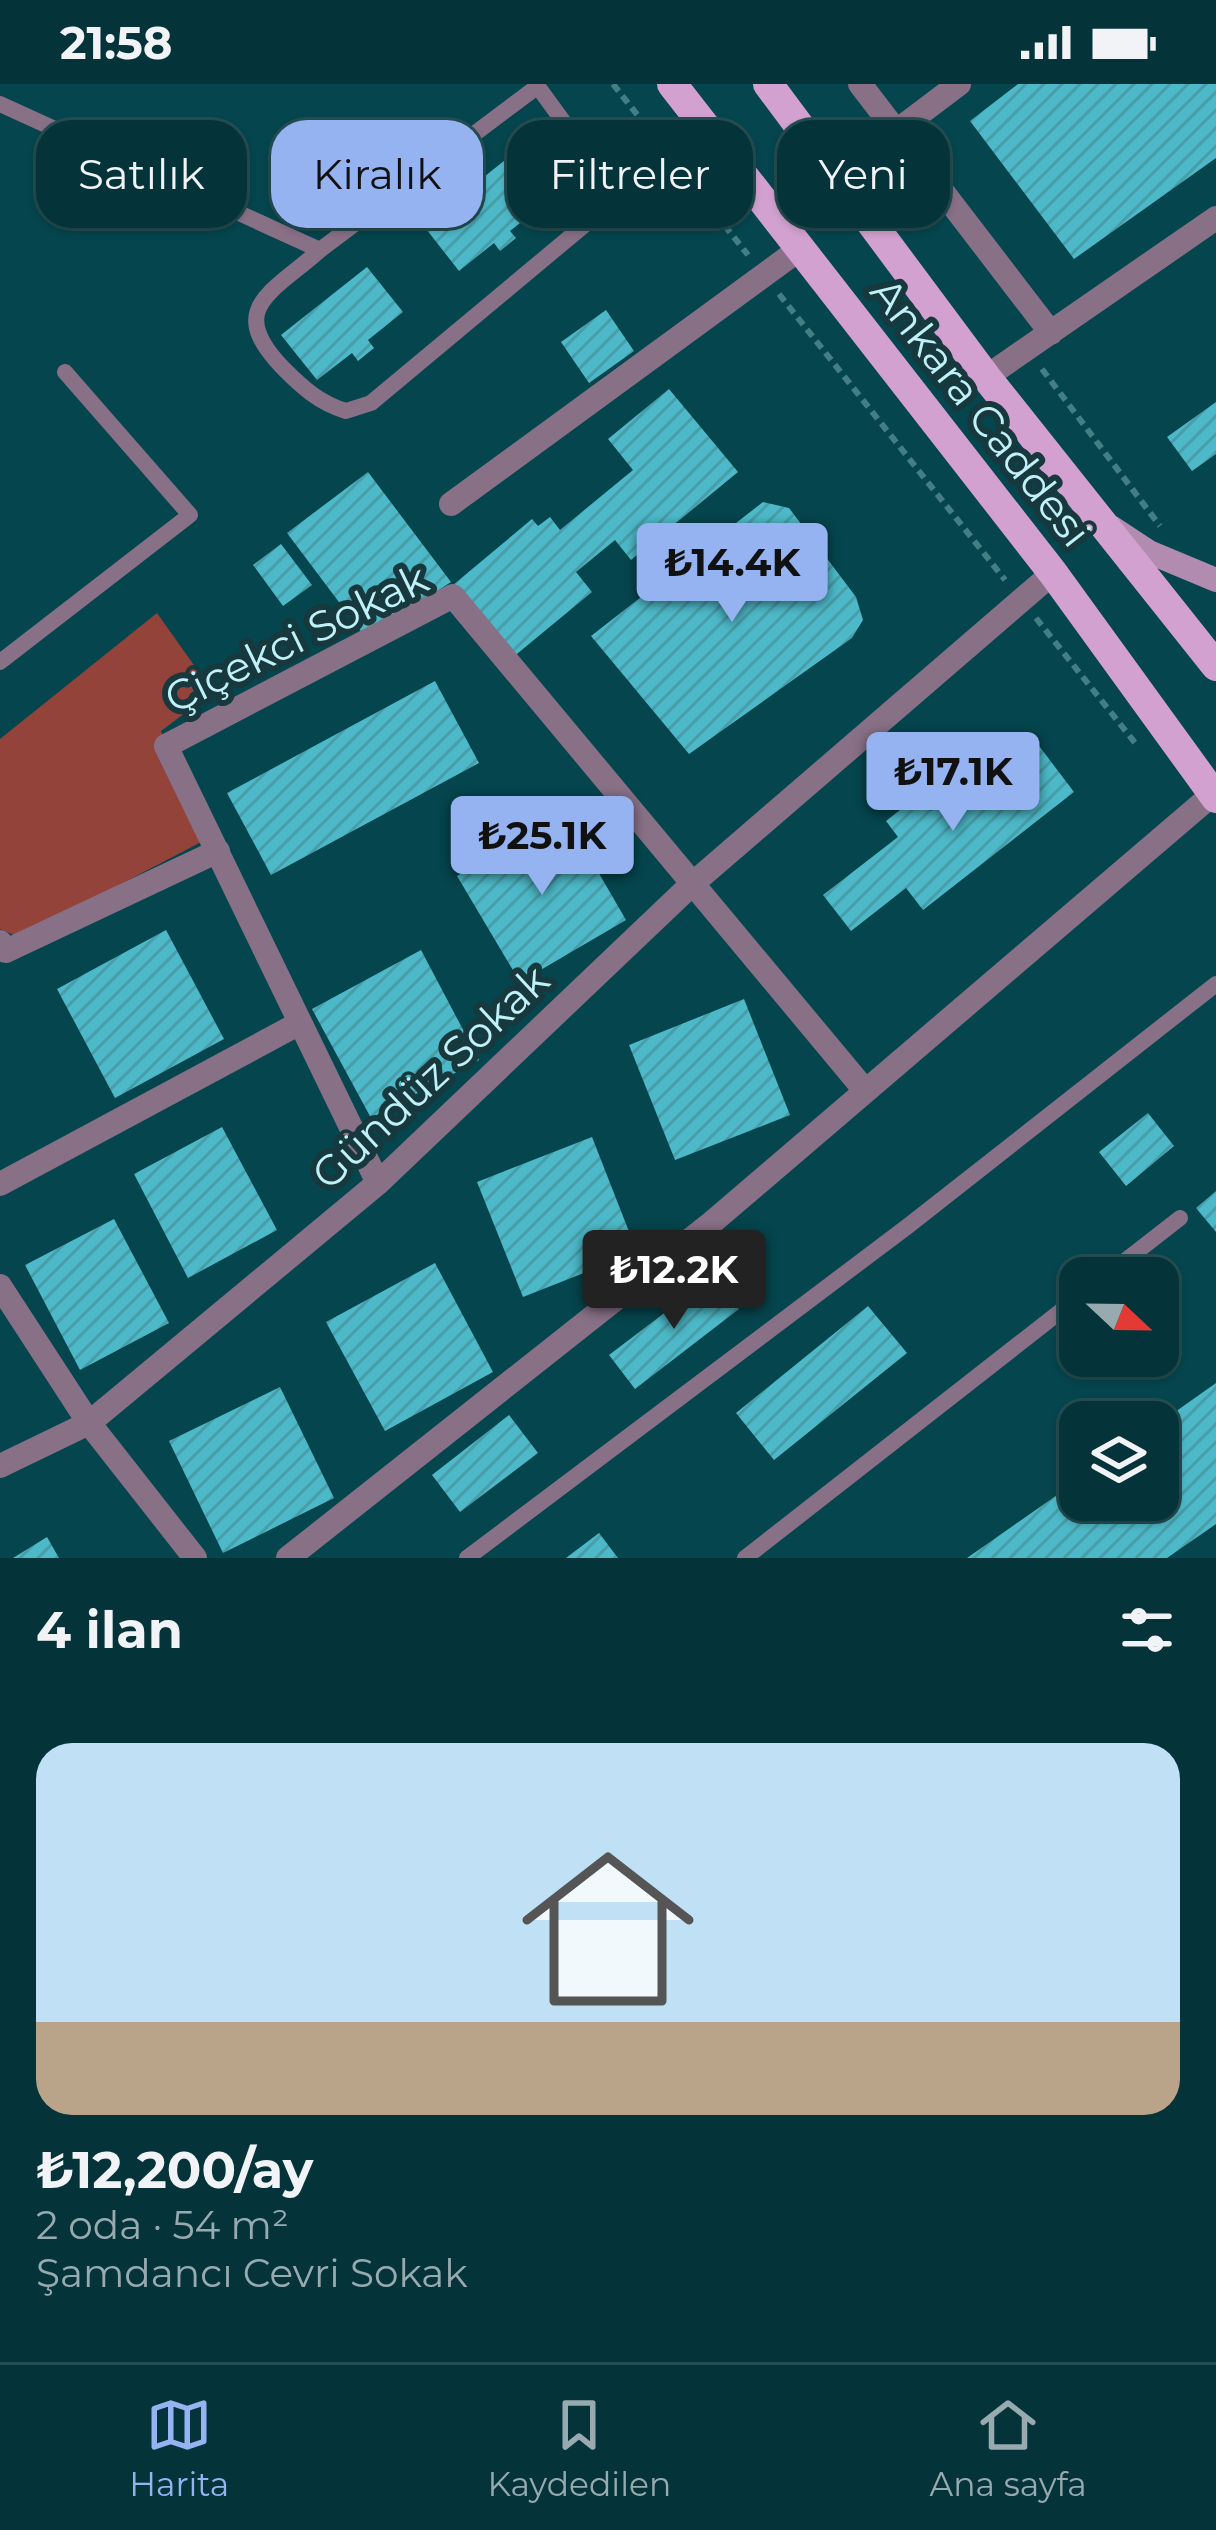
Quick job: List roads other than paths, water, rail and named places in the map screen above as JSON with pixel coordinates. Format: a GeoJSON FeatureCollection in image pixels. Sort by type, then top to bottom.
{"type":"FeatureCollection","features":[{"type":"Feature","properties":{"kind":"main road","name":"Ankara Caddesi"},"geometry":{"type":"LineString","coordinates":[[672,84],[1053,573],[1215,796]]}},
{"type":"Feature","properties":{"kind":"main road","name":"Ankara Caddesi"},"geometry":{"type":"LineString","coordinates":[[768,84],[986,377],[1216,666]]}},
{"type":"Feature","properties":{"kind":"street"},"geometry":{"type":"LineString","coordinates":[[860,84],[885,120]]}},
{"type":"Feature","properties":{"kind":"street"},"geometry":{"type":"LineString","coordinates":[[911,120],[958,84]]}},
{"type":"Feature","properties":{"kind":"street"},"geometry":{"type":"LineString","coordinates":[[950,205],[1051,334]]}},
{"type":"Feature","properties":{"kind":"street"},"geometry":{"type":"LineString","coordinates":[[986,377],[1216,218]]}},
{"type":"Feature","properties":{"kind":"street"},"geometry":{"type":"LineString","coordinates":[[451,504],[801,248]]}},
{"type":"Feature","properties":{"kind":"street"},"geometry":{"type":"LineString","coordinates":[[1102,521],[1149,552],[1216,580]]}},
{"type":"Feature","properties":{"kind":"street","name":"Gündüz Sokak"},"geometry":{"type":"LineString","coordinates":[[0,1466],[89,1423],[378,1183],[690,886],[1053,573]]}},
{"type":"Feature","properties":{"kind":"street","name":"Çiçekci Sokak"},"geometry":{"type":"LineString","coordinates":[[378,1183],[166,746],[453,596],[863,1088]]}},
{"type":"Feature","properties":{"kind":"street"},"geometry":{"type":"LineString","coordinates":[[287,1558],[709,1225],[863,1088],[1215,796]]}},
{"type":"Feature","properties":{"kind":"street"},"geometry":{"type":"LineString","coordinates":[[0,942],[6,951],[218,851]]}},
{"type":"Feature","properties":{"kind":"street"},"geometry":{"type":"LineString","coordinates":[[0,1184],[298,1024]]}},
{"type":"Feature","properties":{"kind":"street"},"geometry":{"type":"LineString","coordinates":[[0,1286],[89,1423],[195,1558]]}},
{"type":"Feature","properties":{"kind":"lane"},"geometry":{"type":"LineString","coordinates":[[537,85],[618,197],[370,403],[346,411],[301,386],[260,344],[253,329],[260,304],[320,250],[537,85]]}},
{"type":"Feature","properties":{"kind":"lane"},"geometry":{"type":"LineString","coordinates":[[0,104],[320,250]]}},
{"type":"Feature","properties":{"kind":"lane"},"geometry":{"type":"LineString","coordinates":[[0,662],[190,515],[65,372]]}},
{"type":"Feature","properties":{"kind":"lane"},"geometry":{"type":"LineString","coordinates":[[467,1558],[908,1226],[1216,984]]}},
{"type":"Feature","properties":{"kind":"lane"},"geometry":{"type":"LineString","coordinates":[[1130,1257],[1180,1218]]}},
{"type":"Feature","properties":{"kind":"lane"},"geometry":{"type":"LineString","coordinates":[[745,1558],[1059,1312]]}}]}
